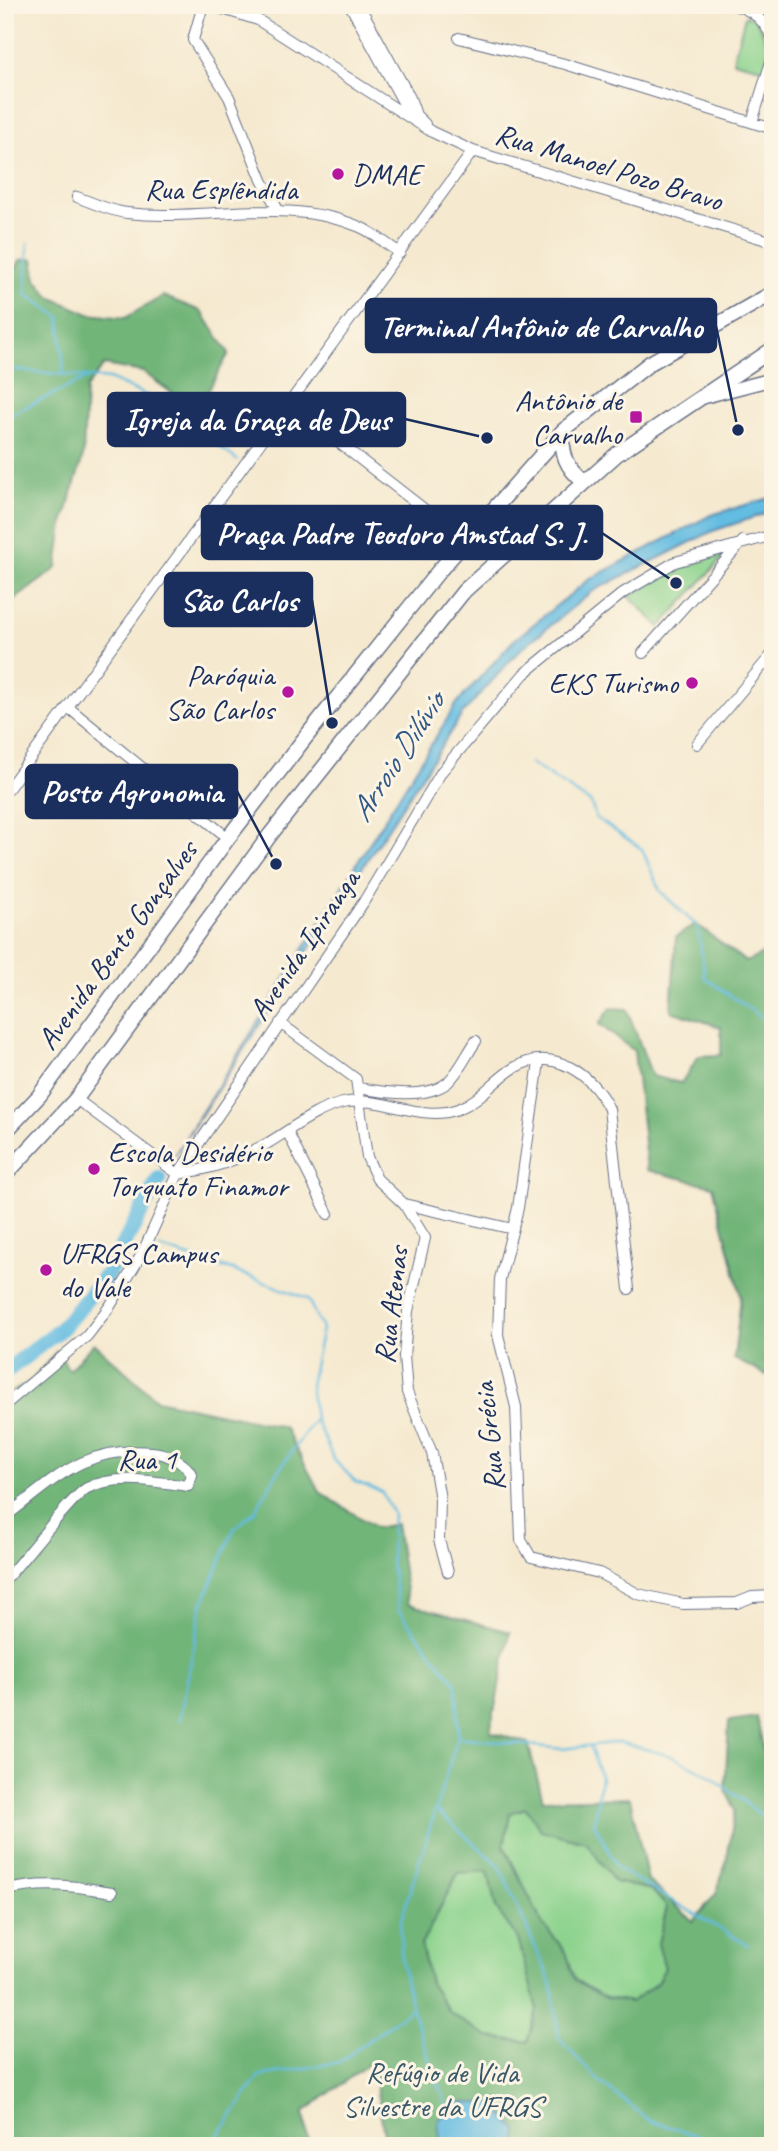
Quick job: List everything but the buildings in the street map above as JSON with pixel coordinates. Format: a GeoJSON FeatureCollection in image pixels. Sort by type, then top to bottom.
{"type":"FeatureCollection","features":[{"type":"Feature","properties":{"kind":"main road","name":"Avenida Bento Gonçalves"},"geometry":{"type":"LineString","coordinates":[[5,1132],[44,1090],[228,838],[465,541],[563,431],[650,363],[773,292]]}},
{"type":"Feature","properties":{"kind":"main road","name":"Avenida Bento Gonçalves"},"geometry":{"type":"LineString","coordinates":[[5,1175],[76,1100],[270,835],[464,591],[617,454],[773,349]]}},
{"type":"Feature","properties":{"kind":"main road"},"geometry":{"type":"LineString","coordinates":[[694,400],[773,379]]}},
{"type":"Feature","properties":{"kind":"main road"},"geometry":{"type":"LineString","coordinates":[[563,431],[562,449],[565,461],[584,482]]}},
{"type":"Feature","properties":{"kind":"street"},"geometry":{"type":"LineString","coordinates":[[203,5],[193,40],[229,97],[262,180],[278,210]]}},
{"type":"Feature","properties":{"kind":"street","name":"Rua Manoel Pozo Bravo"},"geometry":{"type":"LineString","coordinates":[[209,5],[258,20],[432,132],[473,151],[773,242]]}},
{"type":"Feature","properties":{"kind":"street"},"geometry":{"type":"LineString","coordinates":[[350,5],[403,102],[432,132]]}},
{"type":"Feature","properties":{"kind":"street"},"geometry":{"type":"LineString","coordinates":[[359,5],[410,98],[415,113]]}},
{"type":"Feature","properties":{"kind":"street"},"geometry":{"type":"LineString","coordinates":[[734,5],[751,10],[764,22],[773,39]]}},
{"type":"Feature","properties":{"kind":"street"},"geometry":{"type":"LineString","coordinates":[[458,38],[565,64],[773,129]]}},
{"type":"Feature","properties":{"kind":"street"},"geometry":{"type":"LineString","coordinates":[[752,122],[773,55]]}},
{"type":"Feature","properties":{"kind":"street"},"geometry":{"type":"LineString","coordinates":[[5,793],[473,151]]}},
{"type":"Feature","properties":{"kind":"street","name":"Rua Esplêndida"},"geometry":{"type":"LineString","coordinates":[[77,197],[127,213],[180,216],[278,210],[323,215],[362,228],[400,253]]}},
{"type":"Feature","properties":{"kind":"street"},"geometry":{"type":"LineString","coordinates":[[288,403],[465,541]]}},
{"type":"Feature","properties":{"kind":"street","name":"Avenida Ipiranga"},"geometry":{"type":"LineString","coordinates":[[178,1174],[372,889],[442,771],[524,674],[623,593],[675,562],[743,541],[773,535]]}},
{"type":"Feature","properties":{"kind":"street"},"geometry":{"type":"LineString","coordinates":[[643,653],[743,541]]}},
{"type":"Feature","properties":{"kind":"street"},"geometry":{"type":"LineString","coordinates":[[697,744],[773,653]]}},
{"type":"Feature","properties":{"kind":"street"},"geometry":{"type":"LineString","coordinates":[[69,708],[228,838]]}},
{"type":"Feature","properties":{"kind":"street"},"geometry":{"type":"LineString","coordinates":[[281,1023],[351,1074],[358,1088],[408,1094],[447,1082],[476,1041]]}},
{"type":"Feature","properties":{"kind":"street"},"geometry":{"type":"LineString","coordinates":[[76,1100],[178,1174],[214,1169],[327,1107],[360,1100],[431,1114],[457,1109],[481,1097],[515,1067],[540,1062],[564,1064],[580,1070],[600,1090],[609,1109],[629,1289]]}},
{"type":"Feature","properties":{"kind":"street","name":"Rua Grécia"},"geometry":{"type":"LineString","coordinates":[[540,1062],[513,1229],[500,1279],[498,1335],[516,1406],[521,1540],[524,1550],[531,1557],[599,1573],[638,1594],[683,1604],[737,1603],[752,1597],[773,1597]]}},
{"type":"Feature","properties":{"kind":"street","name":"Rua Atenas"},"geometry":{"type":"LineString","coordinates":[[358,1088],[367,1157],[377,1179],[404,1204],[425,1238],[408,1311],[404,1356],[407,1392],[432,1453],[440,1499],[439,1540],[448,1572]]}},
{"type":"Feature","properties":{"kind":"street"},"geometry":{"type":"LineString","coordinates":[[287,1131],[328,1214]]}},
{"type":"Feature","properties":{"kind":"street"},"geometry":{"type":"LineString","coordinates":[[5,1405],[87,1336],[110,1306],[142,1254],[178,1174]]}},
{"type":"Feature","properties":{"kind":"street"},"geometry":{"type":"LineString","coordinates":[[404,1204],[513,1229]]}},
{"type":"Feature","properties":{"kind":"street","name":"Rua 1"},"geometry":{"type":"LineString","coordinates":[[5,1517],[90,1456],[124,1449],[158,1452],[170,1456],[192,1475],[188,1486],[159,1480],[107,1482],[85,1489],[5,1580]]}},
{"type":"Feature","properties":{"kind":"street"},"geometry":{"type":"LineString","coordinates":[[5,1891],[29,1885],[71,1885],[112,1892]]}},
{"type":"Feature","properties":{"kind":"green space"},"geometry":{"type":"Polygon","coordinates":[[[745,16],[755,18],[771,50],[766,69],[733,61],[745,16]]]}},
{"type":"Feature","properties":{"kind":"green space"},"geometry":{"type":"Polygon","coordinates":[[[33,259],[36,279],[50,297],[89,314],[125,318],[163,296],[201,311],[229,353],[197,411],[143,372],[104,365],[86,388],[83,456],[63,524],[57,568],[14,600],[5,596],[11,551],[5,544],[5,292],[20,260],[33,259]]]}},
{"type":"Feature","properties":{"kind":"green space"},"geometry":{"type":"Polygon","coordinates":[[[729,551],[660,627],[629,596],[675,570],[729,551]]]}},
{"type":"Feature","properties":{"kind":"green space"},"geometry":{"type":"Polygon","coordinates":[[[696,924],[746,962],[773,949],[773,1374],[766,1375],[734,1359],[741,1296],[713,1186],[647,1170],[634,1051],[599,1024],[611,1008],[627,1009],[652,1076],[681,1083],[699,1056],[721,1055],[721,1027],[671,1011],[676,937],[696,924]]]}},
{"type":"Feature","properties":{"kind":"green space","name":"Refúgio de Vida Silvestre da UFRGS"},"geometry":{"type":"Polygon","coordinates":[[[94,1343],[157,1400],[284,1427],[320,1492],[376,1528],[396,1524],[408,1604],[510,1632],[490,1732],[528,1743],[543,1800],[630,1798],[648,1881],[693,1921],[716,1894],[727,1859],[735,1810],[725,1789],[729,1721],[757,1717],[773,1798],[773,2146],[386,2146],[372,2061],[304,2112],[309,2146],[5,2146],[5,1396],[32,1380],[57,1351],[69,1370],[94,1343]],[[526,1808],[510,1813],[504,1846],[542,1923],[566,1952],[575,1980],[606,1998],[631,2002],[657,1983],[665,1968],[658,1944],[667,1907],[652,1890],[615,1882],[586,1842],[541,1830],[526,1808]],[[488,1871],[458,1873],[421,1945],[430,1983],[450,2013],[488,2037],[528,2042],[537,2009],[518,1939],[496,1908],[488,1871]]]}},
{"type":"Feature","properties":{"kind":"green space"},"geometry":{"type":"Polygon","coordinates":[[[526,1808],[541,1830],[586,1842],[615,1882],[652,1890],[667,1907],[658,1944],[665,1968],[657,1983],[631,2002],[606,1998],[575,1980],[566,1952],[542,1923],[504,1846],[510,1813],[526,1808]]]}},
{"type":"Feature","properties":{"kind":"green space"},"geometry":{"type":"Polygon","coordinates":[[[488,1871],[496,1908],[518,1939],[537,2009],[528,2042],[488,2037],[450,2013],[430,1983],[421,1945],[458,1873],[488,1871]]]}},
{"type":"Feature","properties":{"kind":"water","name":"Arroio Dilúvio"},"geometry":{"type":"Polygon","coordinates":[[[773,497],[773,511],[713,531],[593,591],[520,650],[463,713],[175,1155],[457,703],[513,641],[588,580],[711,515],[773,497]]]}},
{"type":"Feature","properties":{"kind":"water"},"geometry":{"type":"Polygon","coordinates":[[[455,2103],[492,2103],[517,2130],[517,2146],[441,2146],[438,2121],[455,2103]]]}},
{"type":"Feature","properties":{"kind":"waterway"},"geometry":{"type":"LineString","coordinates":[[28,243],[26,294],[60,317],[64,375]]}},
{"type":"Feature","properties":{"kind":"waterway"},"geometry":{"type":"LineString","coordinates":[[5,365],[15,370],[109,379],[209,423],[217,445],[237,460]]}},
{"type":"Feature","properties":{"kind":"waterway"},"geometry":{"type":"LineString","coordinates":[[5,417],[87,378]]}},
{"type":"Feature","properties":{"kind":"waterway"},"geometry":{"type":"LineString","coordinates":[[530,763],[591,803],[596,818],[642,849],[660,891],[698,927],[705,978],[773,1025]]}},
{"type":"Feature","properties":{"kind":"waterway","name":"Arroio Dilúvio"},"geometry":{"type":"LineString","coordinates":[[5,1372],[62,1328],[108,1273],[159,1179]]}},
{"type":"Feature","properties":{"kind":"waterway"},"geometry":{"type":"LineString","coordinates":[[160,1248],[232,1270],[308,1299],[322,1329],[310,1385],[315,1419],[334,1460],[356,1482],[382,1492],[393,1514],[391,1562],[399,1611],[457,1685],[458,1737],[401,1920],[403,1969],[408,1993],[448,2110]]}},
{"type":"Feature","properties":{"kind":"waterway"},"geometry":{"type":"LineString","coordinates":[[179,1721],[202,1605],[234,1529],[256,1510],[278,1471],[315,1419]]}},
{"type":"Feature","properties":{"kind":"waterway"},"geometry":{"type":"LineString","coordinates":[[458,1737],[562,1749],[619,1742],[671,1756],[708,1774],[773,1824]]}},
{"type":"Feature","properties":{"kind":"waterway"},"geometry":{"type":"LineString","coordinates":[[590,1746],[601,1779],[594,1823],[618,1869],[748,1945]]}},
{"type":"Feature","properties":{"kind":"waterway"},"geometry":{"type":"LineString","coordinates":[[437,1811],[499,1865],[552,1985],[559,2039],[601,2083],[650,2121],[731,2146]]}},
{"type":"Feature","properties":{"kind":"waterway"},"geometry":{"type":"LineString","coordinates":[[211,2146],[259,2076],[340,2062],[411,2009]]}},
{"type":"Feature","properties":{"kind":"place","name":"DMAE"},"geometry":{"type":"Point","coordinates":[338,174]}},
{"type":"Feature","properties":{"kind":"place","name":"Antônio de Carvalho"},"geometry":{"type":"Point","coordinates":[636,417]}},
{"type":"Feature","properties":{"kind":"place","name":"Terminal Antônio de Carvalho"},"geometry":{"type":"Point","coordinates":[738,430]}},
{"type":"Feature","properties":{"kind":"place","name":"Igreja da Graça de Deus"},"geometry":{"type":"Point","coordinates":[487,438]}},
{"type":"Feature","properties":{"kind":"place","name":"Praça Padre Teodoro Amstad S. J."},"geometry":{"type":"Point","coordinates":[676,583]}},
{"type":"Feature","properties":{"kind":"place","name":"EKS Turismo"},"geometry":{"type":"Point","coordinates":[692,683]}},
{"type":"Feature","properties":{"kind":"place","name":"Paróquia São Carlos"},"geometry":{"type":"Point","coordinates":[288,692]}},
{"type":"Feature","properties":{"kind":"place","name":"São Carlos"},"geometry":{"type":"Point","coordinates":[332,723]}},
{"type":"Feature","properties":{"kind":"place","name":"Posto Agronomia"},"geometry":{"type":"Point","coordinates":[276,864]}},
{"type":"Feature","properties":{"kind":"place","name":"Escola Desidério Torquato Finamor"},"geometry":{"type":"Point","coordinates":[94,1169]}},
{"type":"Feature","properties":{"kind":"place","name":"UFRGS Campus do Vale"},"geometry":{"type":"Point","coordinates":[46,1270]}}]}
